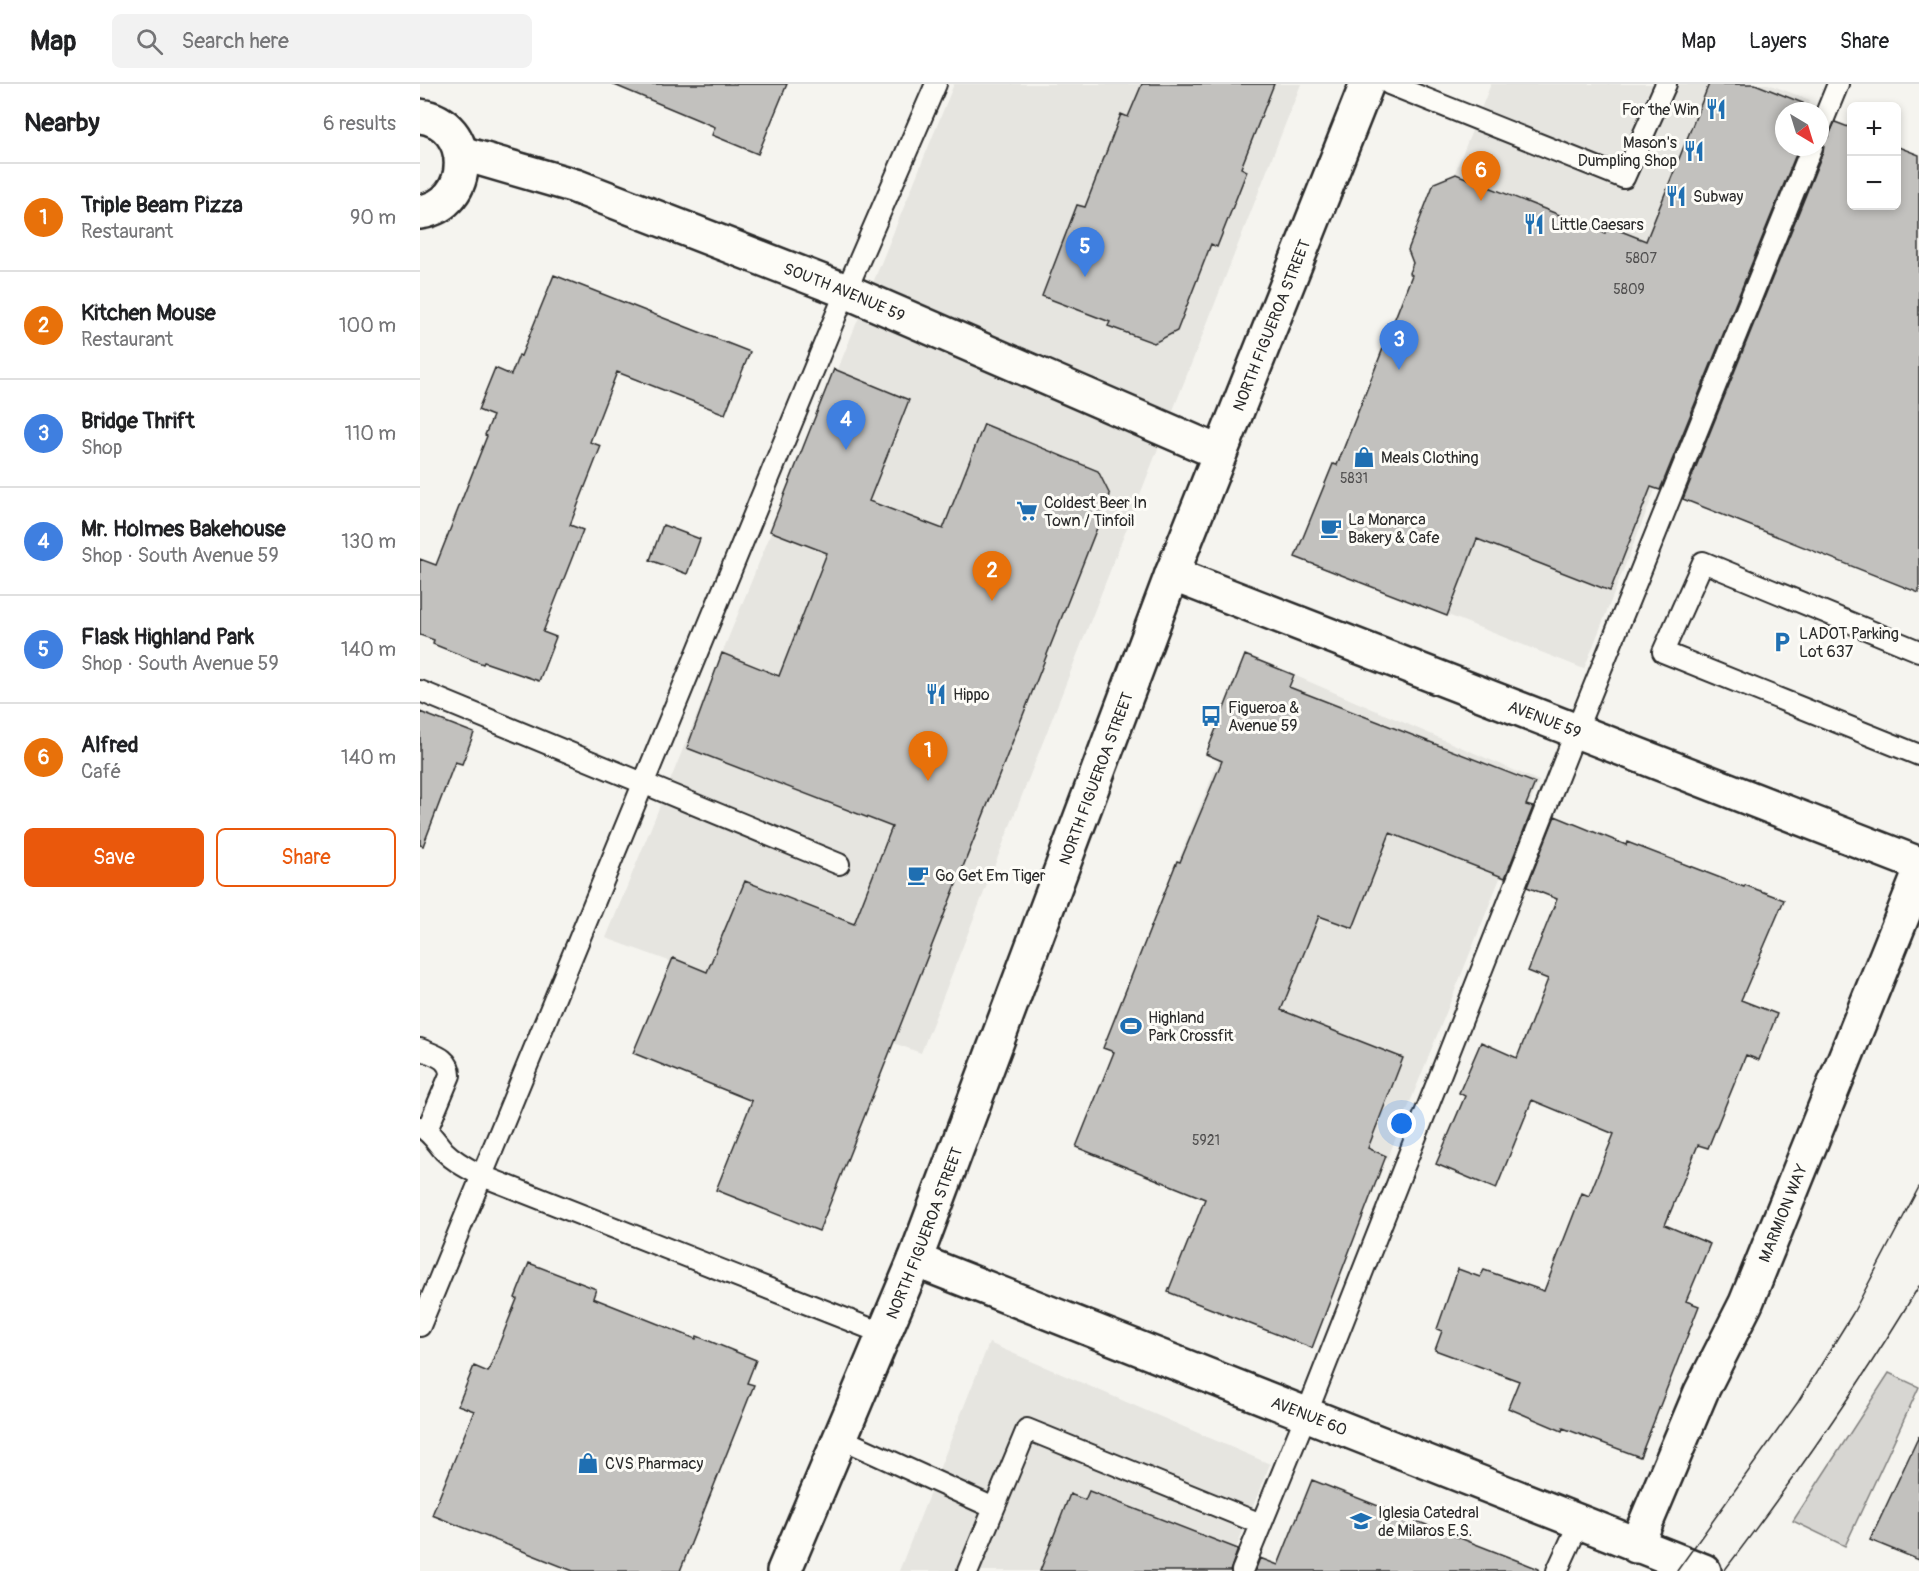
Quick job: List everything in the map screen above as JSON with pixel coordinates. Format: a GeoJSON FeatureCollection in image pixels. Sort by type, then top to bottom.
{"type":"FeatureCollection","features":[{"type":"Feature","properties":{"kind":"street","name":"NORTH FIGUEROA STREET"},"geometry":{"type":"LineString","coordinates":[[784,1571],[915,1260],[1172,574],[1367,84]]}},
{"type":"Feature","properties":{"kind":"street"},"geometry":{"type":"LineString","coordinates":[[420,116],[428,117],[443,125],[454,137],[461,153],[460,175],[451,195],[440,205],[420,212]]}},
{"type":"Feature","properties":{"kind":"street","name":"SOUTH AVENUE 59"},"geometry":{"type":"LineString","coordinates":[[461,153],[575,186],[846,291],[1221,453]]}},
{"type":"Feature","properties":{"kind":"street","name":"AVENUE 59"},"geometry":{"type":"LineString","coordinates":[[1172,574],[1919,864]]}},
{"type":"Feature","properties":{"kind":"street","name":"MARMION WAY"},"geometry":{"type":"LineString","coordinates":[[1636,1546],[1701,1392],[1746,1303],[1919,875]]}},
{"type":"Feature","properties":{"kind":"street","name":"AVENUE 60"},"geometry":{"type":"LineString","coordinates":[[915,1260],[1704,1571]]}},
{"type":"Feature","properties":{"kind":"lane"},"geometry":{"type":"LineString","coordinates":[[420,1326],[480,1175],[846,291],[936,84]]}},
{"type":"Feature","properties":{"kind":"lane"},"geometry":{"type":"LineString","coordinates":[[1389,84],[1624,178],[1666,84]]}},
{"type":"Feature","properties":{"kind":"lane"},"geometry":{"type":"LineString","coordinates":[[1829,106],[1838,84]]}},
{"type":"Feature","properties":{"kind":"lane"},"geometry":{"type":"LineString","coordinates":[[1242,1571],[1808,156]]}},
{"type":"Feature","properties":{"kind":"lane"},"geometry":{"type":"LineString","coordinates":[[1919,651],[1703,562],[1663,652],[1919,755]]}},
{"type":"Feature","properties":{"kind":"lane"},"geometry":{"type":"LineString","coordinates":[[420,691],[838,864]]}},
{"type":"Feature","properties":{"kind":"lane"},"geometry":{"type":"LineString","coordinates":[[420,1049],[447,1061],[450,1068],[450,1075],[424,1129],[457,1162],[480,1175],[884,1334]]}},
{"type":"Feature","properties":{"kind":"lane"},"geometry":{"type":"LineString","coordinates":[[968,1571],[1027,1429],[1262,1524]]}},
{"type":"Feature","properties":{"kind":"lane"},"geometry":{"type":"LineString","coordinates":[[840,1438],[994,1508]]}},
{"type":"Feature","properties":{"kind":"lane"},"geometry":{"type":"LineString","coordinates":[[1557,1571],[1579,1523]]}},
{"type":"Feature","properties":{"kind":"shaded area"},"geometry":{"type":"Polygon","coordinates":[[[954,84],[1301,84],[921,1053],[606,938],[954,84]]]}},
{"type":"Feature","properties":{"kind":"shaded area"},"geometry":{"type":"Polygon","coordinates":[[[1491,84],[1768,84],[1810,100],[1809,102],[1775,102],[1775,156],[1787,156],[1584,669],[1299,556],[1491,84]]]}},
{"type":"Feature","properties":{"kind":"shaded area"},"geometry":{"type":"Polygon","coordinates":[[[1259,660],[1539,781],[1387,1160],[1103,1048],[1259,660]]]}},
{"type":"Feature","properties":{"kind":"shaded area"},"geometry":{"type":"Polygon","coordinates":[[[989,1343],[1270,1464],[1227,1571],[899,1571],[989,1343]]]}},
{"type":"Feature","properties":{"kind":"shaded area"},"geometry":{"type":"Polygon","coordinates":[[[1889,1373],[1919,1387],[1845,1546],[1793,1521],[1889,1373]]]}},
{"type":"Feature","properties":{"kind":"building"},"geometry":{"type":"Polygon","coordinates":[[[612,84],[787,84],[758,154],[712,135],[715,127],[612,84]]]}},
{"type":"Feature","properties":{"kind":"building"},"geometry":{"type":"Polygon","coordinates":[[[1142,84],[1274,84],[1241,168],[1247,171],[1217,247],[1211,244],[1177,331],[1154,343],[1108,326],[1110,322],[1042,296],[1077,205],[1085,207],[1121,114],[1128,117],[1142,84]]]}},
{"type":"Feature","properties":{"kind":"building"},"geometry":{"type":"Polygon","coordinates":[[[1709,84],[1755,84],[1800,102],[1775,102],[1775,156],[1795,156],[1660,490],[1651,487],[1610,591],[1477,539],[1447,616],[1295,557],[1333,464],[1337,465],[1412,275],[1409,273],[1413,263],[1408,250],[1434,183],[1456,174],[1605,233],[1608,226],[1646,241],[1709,84]]]}},
{"type":"Feature","properties":{"kind":"building"},"geometry":{"type":"Polygon","coordinates":[[[1835,122],[1847,126],[1847,210],[1901,210],[1901,148],[1919,155],[1919,593],[1683,499],[1821,156],[1829,156],[1829,135],[1835,122]]]}},
{"type":"Feature","properties":{"kind":"building"},"geometry":{"type":"Polygon","coordinates":[[[554,275],[750,352],[725,414],[617,372],[590,442],[601,446],[570,525],[583,530],[543,632],[556,637],[539,681],[484,662],[483,664],[433,644],[434,640],[420,635],[420,559],[436,565],[493,416],[478,410],[495,368],[511,375],[554,275]]]}},
{"type":"Feature","properties":{"kind":"building"},"geometry":{"type":"Polygon","coordinates":[[[834,369],[909,400],[869,501],[943,529],[984,424],[1098,471],[1110,495],[819,1231],[716,1190],[752,1101],[633,1053],[673,958],[707,972],[745,881],[854,924],[892,827],[687,748],[722,653],[779,676],[827,553],[770,531],[834,369]]]}},
{"type":"Feature","properties":{"kind":"building"},"geometry":{"type":"Polygon","coordinates":[[[663,525],[700,539],[687,574],[650,560],[663,525]]]}},
{"type":"Feature","properties":{"kind":"building"},"geometry":{"type":"Polygon","coordinates":[[[1245,655],[1294,675],[1289,687],[1535,783],[1526,805],[1533,807],[1505,878],[1390,833],[1353,928],[1319,916],[1281,1010],[1403,1058],[1368,1148],[1386,1156],[1312,1348],[1168,1292],[1205,1199],[1076,1147],[1114,1052],[1103,1048],[1177,861],[1180,862],[1222,761],[1206,754],[1245,655]]]}},
{"type":"Feature","properties":{"kind":"building"},"geometry":{"type":"Polygon","coordinates":[[[420,712],[474,733],[462,764],[455,762],[423,846],[420,845],[420,712]]]}},
{"type":"Feature","properties":{"kind":"building"},"geometry":{"type":"Polygon","coordinates":[[[1555,816],[1626,845],[1627,842],[1784,900],[1741,1000],[1777,1014],[1759,1060],[1746,1055],[1708,1148],[1698,1145],[1665,1225],[1710,1244],[1686,1301],[1699,1306],[1640,1457],[1563,1428],[1562,1431],[1508,1408],[1519,1381],[1435,1350],[1442,1331],[1437,1329],[1458,1269],[1480,1277],[1484,1270],[1544,1291],[1582,1193],[1589,1196],[1614,1134],[1532,1100],[1496,1189],[1436,1164],[1465,1096],[1459,1093],[1481,1042],[1517,1058],[1548,979],[1528,971],[1557,899],[1527,887],[1555,816]]]}},
{"type":"Feature","properties":{"kind":"building","name":"CVS Pharmacy"},"geometry":{"type":"Polygon","coordinates":[[[529,1263],[596,1289],[593,1298],[756,1360],[747,1383],[754,1385],[680,1571],[573,1571],[432,1515],[474,1411],[458,1405],[474,1366],[488,1372],[529,1263]]]}},
{"type":"Feature","properties":{"kind":"building"},"geometry":{"type":"Polygon","coordinates":[[[1919,1436],[1919,1560],[1870,1540],[1919,1436]]]}},
{"type":"Feature","properties":{"kind":"building","name":"Iglesia Catedral de Milaros E.S."},"geometry":{"type":"Polygon","coordinates":[[[1312,1480],[1539,1569],[1539,1571],[1255,1571],[1260,1558],[1278,1565],[1312,1480]]]}},
{"type":"Feature","properties":{"kind":"building"},"geometry":{"type":"Polygon","coordinates":[[[1089,1491],[1238,1549],[1230,1571],[1040,1571],[1070,1494],[1085,1500],[1089,1491]]]}},
{"type":"Feature","properties":{"kind":"tram line"},"geometry":{"type":"LineString","coordinates":[[1677,1571],[1798,1402],[1853,1313],[1919,1187]]}},
{"type":"Feature","properties":{"kind":"tram line"},"geometry":{"type":"LineString","coordinates":[[1724,1571],[1826,1431],[1919,1286]]}},
{"type":"Feature","properties":{"kind":"place","name":"For the Win"},"geometry":{"type":"Point","coordinates":[1716,109]}},
{"type":"Feature","properties":{"kind":"place","name":"Mason's Dumpling Shop"},"geometry":{"type":"Point","coordinates":[1694,151]}},
{"type":"Feature","properties":{"kind":"place","name":"Subway"},"geometry":{"type":"Point","coordinates":[1676,196]}},
{"type":"Feature","properties":{"kind":"place","name":"Alfred"},"geometry":{"type":"Point","coordinates":[1481,201]}},
{"type":"Feature","properties":{"kind":"place","name":"Little Caesars"},"geometry":{"type":"Point","coordinates":[1534,224]}},
{"type":"Feature","properties":{"kind":"place","name":"Flask Highland Park"},"geometry":{"type":"Point","coordinates":[1085,277]}},
{"type":"Feature","properties":{"kind":"place","name":"Bridge Thrift"},"geometry":{"type":"Point","coordinates":[1399,370]}},
{"type":"Feature","properties":{"kind":"place","name":"Mr. Holmes Bakehouse"},"geometry":{"type":"Point","coordinates":[846,450]}},
{"type":"Feature","properties":{"kind":"place","name":"Meals Clothing"},"geometry":{"type":"Point","coordinates":[1364,457]}},
{"type":"Feature","properties":{"kind":"place","name":"Coldest Beer In Town / Tinfoil"},"geometry":{"type":"Point","coordinates":[1027,511]}},
{"type":"Feature","properties":{"kind":"place","name":"La Monarca Bakery & Cafe"},"geometry":{"type":"Point","coordinates":[1331,528]}},
{"type":"Feature","properties":{"kind":"place","name":"Kitchen Mouse"},"geometry":{"type":"Point","coordinates":[992,601]}},
{"type":"Feature","properties":{"kind":"place","name":"LADOT Parking Lot 637"},"geometry":{"type":"Point","coordinates":[1782,642]}},
{"type":"Feature","properties":{"kind":"place","name":"Hippo"},"geometry":{"type":"Point","coordinates":[936,694]}},
{"type":"Feature","properties":{"kind":"place","name":"Figueroa & Avenue 59"},"geometry":{"type":"Point","coordinates":[1211,716]}},
{"type":"Feature","properties":{"kind":"place","name":"Triple Beam Pizza"},"geometry":{"type":"Point","coordinates":[928,781]}},
{"type":"Feature","properties":{"kind":"place","name":"Go Get Em Tiger"},"geometry":{"type":"Point","coordinates":[918,875]}},
{"type":"Feature","properties":{"kind":"place","name":"Highland Park Crossfit"},"geometry":{"type":"Point","coordinates":[1131,1026]}},
{"type":"Feature","properties":{"kind":"place","name":"CVS Pharmacy"},"geometry":{"type":"Point","coordinates":[588,1463]}},
{"type":"Feature","properties":{"kind":"place","name":"Iglesia Catedral de Milaros E.S."},"geometry":{"type":"Point","coordinates":[1361,1521]}}]}
